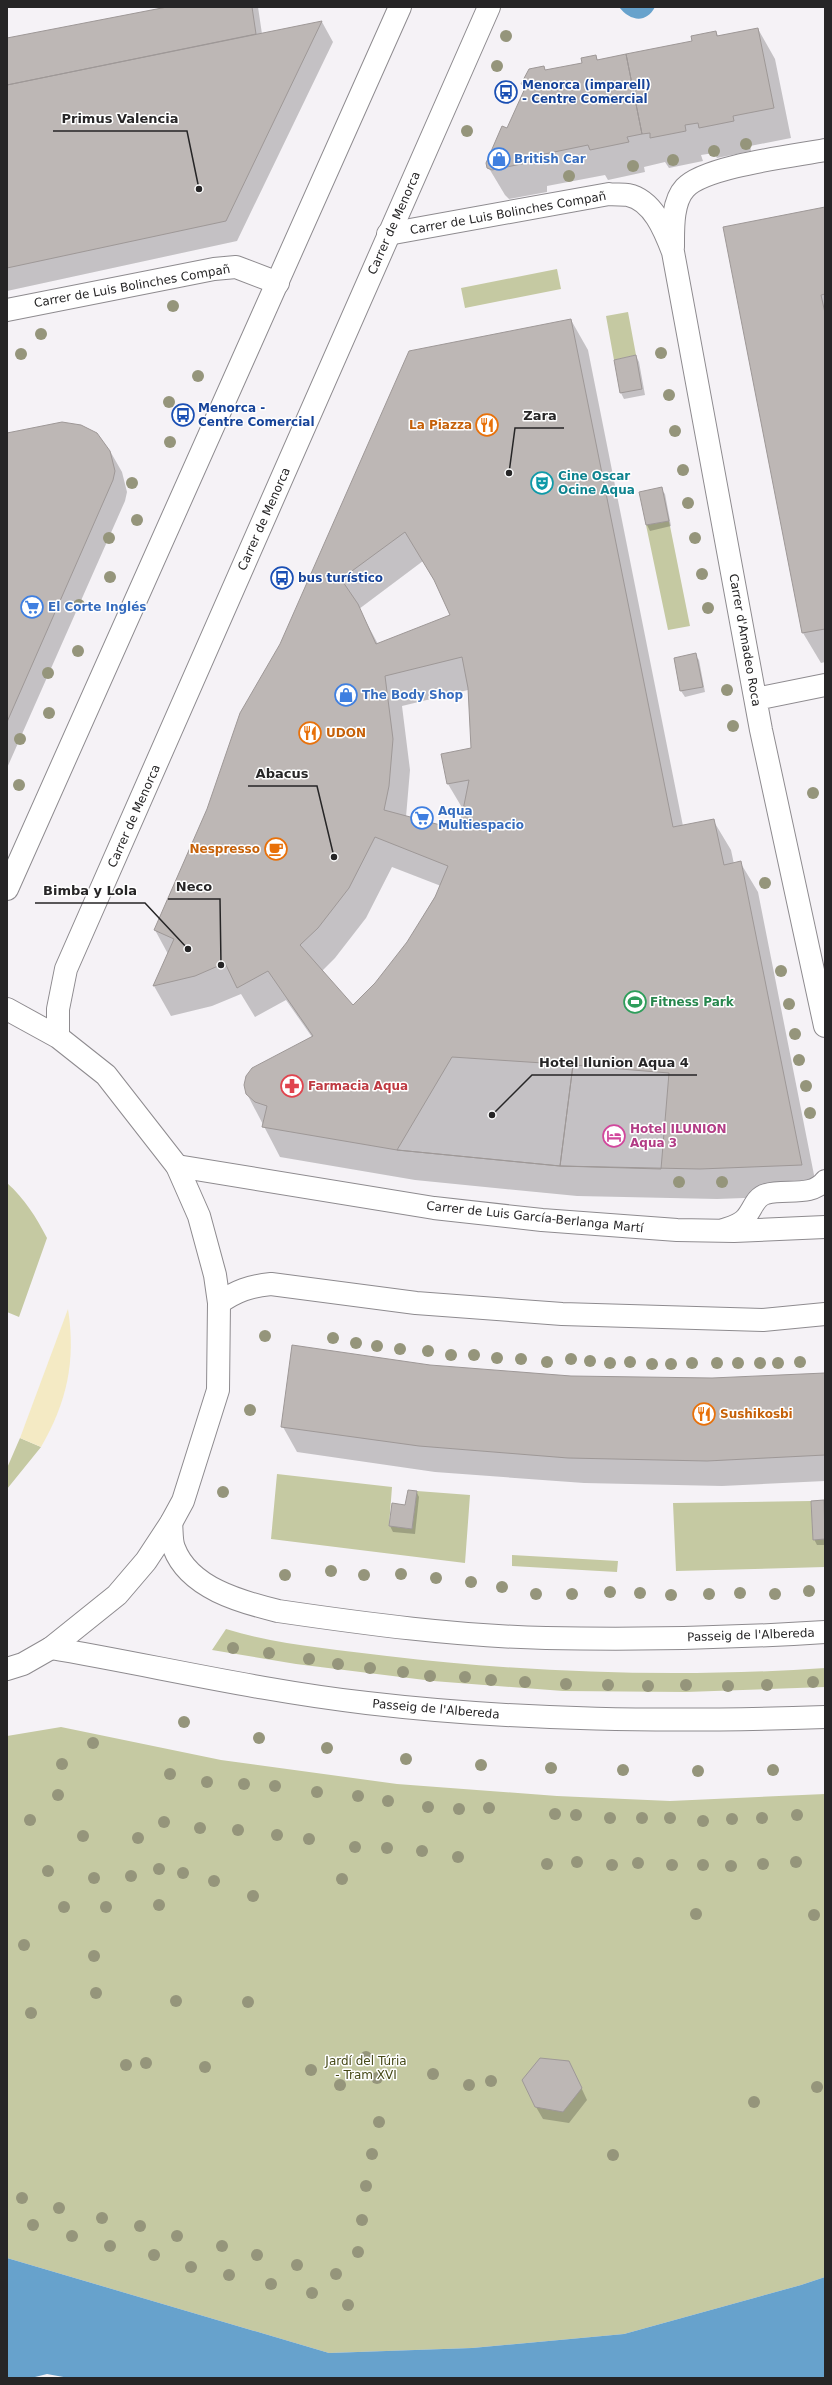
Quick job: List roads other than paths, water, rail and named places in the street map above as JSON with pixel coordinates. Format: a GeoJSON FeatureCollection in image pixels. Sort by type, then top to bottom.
{"type":"FeatureCollection","features":[{"type":"Feature","properties":{"kind":"street"},"geometry":{"type":"LineString","coordinates":[[7,889],[400,7]]}},
{"type":"Feature","properties":{"kind":"street","name":"Carrer de Menorca"},"geometry":{"type":"LineString","coordinates":[[58,1037],[58,1009],[66,969],[489,7]]}},
{"type":"Feature","properties":{"kind":"street"},"geometry":{"type":"LineString","coordinates":[[673,252],[676,206],[684,188],[696,179],[715,172],[825,150]]}},
{"type":"Feature","properties":{"kind":"street","name":"Carrer de Luis Bolinches Compañ"},"geometry":{"type":"LineString","coordinates":[[388,234],[610,194],[629,195],[642,202],[653,212],[666,232],[673,252]]}},
{"type":"Feature","properties":{"kind":"street","name":"Carrer d'Amadeo Roca"},"geometry":{"type":"LineString","coordinates":[[673,252],[756,699],[825,1026]]}},
{"type":"Feature","properties":{"kind":"street","name":"Carrer de Luis Bolinches Compañ"},"geometry":{"type":"LineString","coordinates":[[7,310],[236,267],[278,283]]}},
{"type":"Feature","properties":{"kind":"street"},"geometry":{"type":"LineString","coordinates":[[756,699],[825,685]]}},
{"type":"Feature","properties":{"kind":"street"},"geometry":{"type":"LineString","coordinates":[[7,1009],[58,1037],[106,1075],[177,1166],[199,1216],[215,1275],[219,1303],[218,1390],[183,1501],[171,1523],[146,1561],[117,1595],[51,1648],[23,1664],[7,1669]]}},
{"type":"Feature","properties":{"kind":"street","name":"Carrer de Luis García-Berlanga Martí"},"geometry":{"type":"LineString","coordinates":[[177,1166],[434,1208],[542,1220],[677,1230],[718,1231],[825,1227]]}},
{"type":"Feature","properties":{"kind":"street"},"geometry":{"type":"LineString","coordinates":[[219,1303],[236,1291],[253,1286],[271,1284],[416,1303],[562,1314],[763,1320],[825,1314]]}},
{"type":"Feature","properties":{"kind":"street","name":"Passeig de l'Albereda"},"geometry":{"type":"LineString","coordinates":[[171,1523],[173,1547],[185,1567],[221,1592],[247,1603],[278,1611],[472,1634],[546,1638],[736,1637],[825,1632]]}},
{"type":"Feature","properties":{"kind":"street","name":"Passeig de l'Albereda"},"geometry":{"type":"LineString","coordinates":[[51,1648],[143,1664],[246,1686],[383,1705],[595,1720],[728,1720],[825,1717]]}},
{"type":"Feature","properties":{"kind":"lane"},"geometry":{"type":"LineString","coordinates":[[718,1231],[737,1224],[746,1218],[757,1200],[764,1194],[810,1190],[822,1185],[825,1180]]}},
{"type":"Feature","properties":{"kind":"water"},"geometry":{"type":"Polygon","coordinates":[[[619,7],[655,7],[647,16],[638,19],[633,18],[623,12],[619,7]]]}},
{"type":"Feature","properties":{"kind":"water"},"geometry":{"type":"Polygon","coordinates":[[[7,2258],[329,2353],[472,2348],[624,2334],[825,2277],[825,2378],[69,2378],[47,2374],[31,2378],[7,2378],[7,2258]]]}},
{"type":"Feature","properties":{"kind":"place","name":"Menorca (imparell) - Centre Comercial"},"geometry":{"type":"Point","coordinates":[506,92]}},
{"type":"Feature","properties":{"kind":"place","name":"British Car"},"geometry":{"type":"Point","coordinates":[499,159]}},
{"type":"Feature","properties":{"kind":"place","name":"Primus Valencia"},"geometry":{"type":"Point","coordinates":[199,189]}},
{"type":"Feature","properties":{"kind":"place","name":"Menorca - Centre Comercial"},"geometry":{"type":"Point","coordinates":[183,415]}},
{"type":"Feature","properties":{"kind":"place","name":"La Piazza"},"geometry":{"type":"Point","coordinates":[487,425]}},
{"type":"Feature","properties":{"kind":"place","name":"Zara"},"geometry":{"type":"Point","coordinates":[509,473]}},
{"type":"Feature","properties":{"kind":"place","name":"Cine Oscar Ocine Aqua"},"geometry":{"type":"Point","coordinates":[542,483]}},
{"type":"Feature","properties":{"kind":"place","name":"bus turístico"},"geometry":{"type":"Point","coordinates":[282,578]}},
{"type":"Feature","properties":{"kind":"place","name":"El Corte Inglés"},"geometry":{"type":"Point","coordinates":[32,607]}},
{"type":"Feature","properties":{"kind":"place","name":"The Body Shop"},"geometry":{"type":"Point","coordinates":[346,695]}},
{"type":"Feature","properties":{"kind":"place","name":"UDON"},"geometry":{"type":"Point","coordinates":[310,733]}},
{"type":"Feature","properties":{"kind":"place","name":"Aqua Multiespacio"},"geometry":{"type":"Point","coordinates":[422,818]}},
{"type":"Feature","properties":{"kind":"place","name":"Nespresso"},"geometry":{"type":"Point","coordinates":[276,849]}},
{"type":"Feature","properties":{"kind":"place","name":"Abacus"},"geometry":{"type":"Point","coordinates":[334,857]}},
{"type":"Feature","properties":{"kind":"place","name":"Bimba y Lola"},"geometry":{"type":"Point","coordinates":[188,949]}},
{"type":"Feature","properties":{"kind":"place","name":"Neco"},"geometry":{"type":"Point","coordinates":[221,965]}},
{"type":"Feature","properties":{"kind":"place","name":"Fitness Park"},"geometry":{"type":"Point","coordinates":[635,1002]}},
{"type":"Feature","properties":{"kind":"place","name":"Farmacia Aqua"},"geometry":{"type":"Point","coordinates":[292,1086]}},
{"type":"Feature","properties":{"kind":"place","name":"Hotel Ilunion Aqua 4"},"geometry":{"type":"Point","coordinates":[492,1115]}},
{"type":"Feature","properties":{"kind":"place","name":"Hotel ILUNION Aqua 3"},"geometry":{"type":"Point","coordinates":[614,1136]}},
{"type":"Feature","properties":{"kind":"place","name":"Sushikosbi"},"geometry":{"type":"Point","coordinates":[704,1414]}},
{"type":"Feature","properties":{"kind":"park label","name":"Jardí del Túria - Tram XVI"},"geometry":{"type":"Point","coordinates":[366,2068]}}]}
